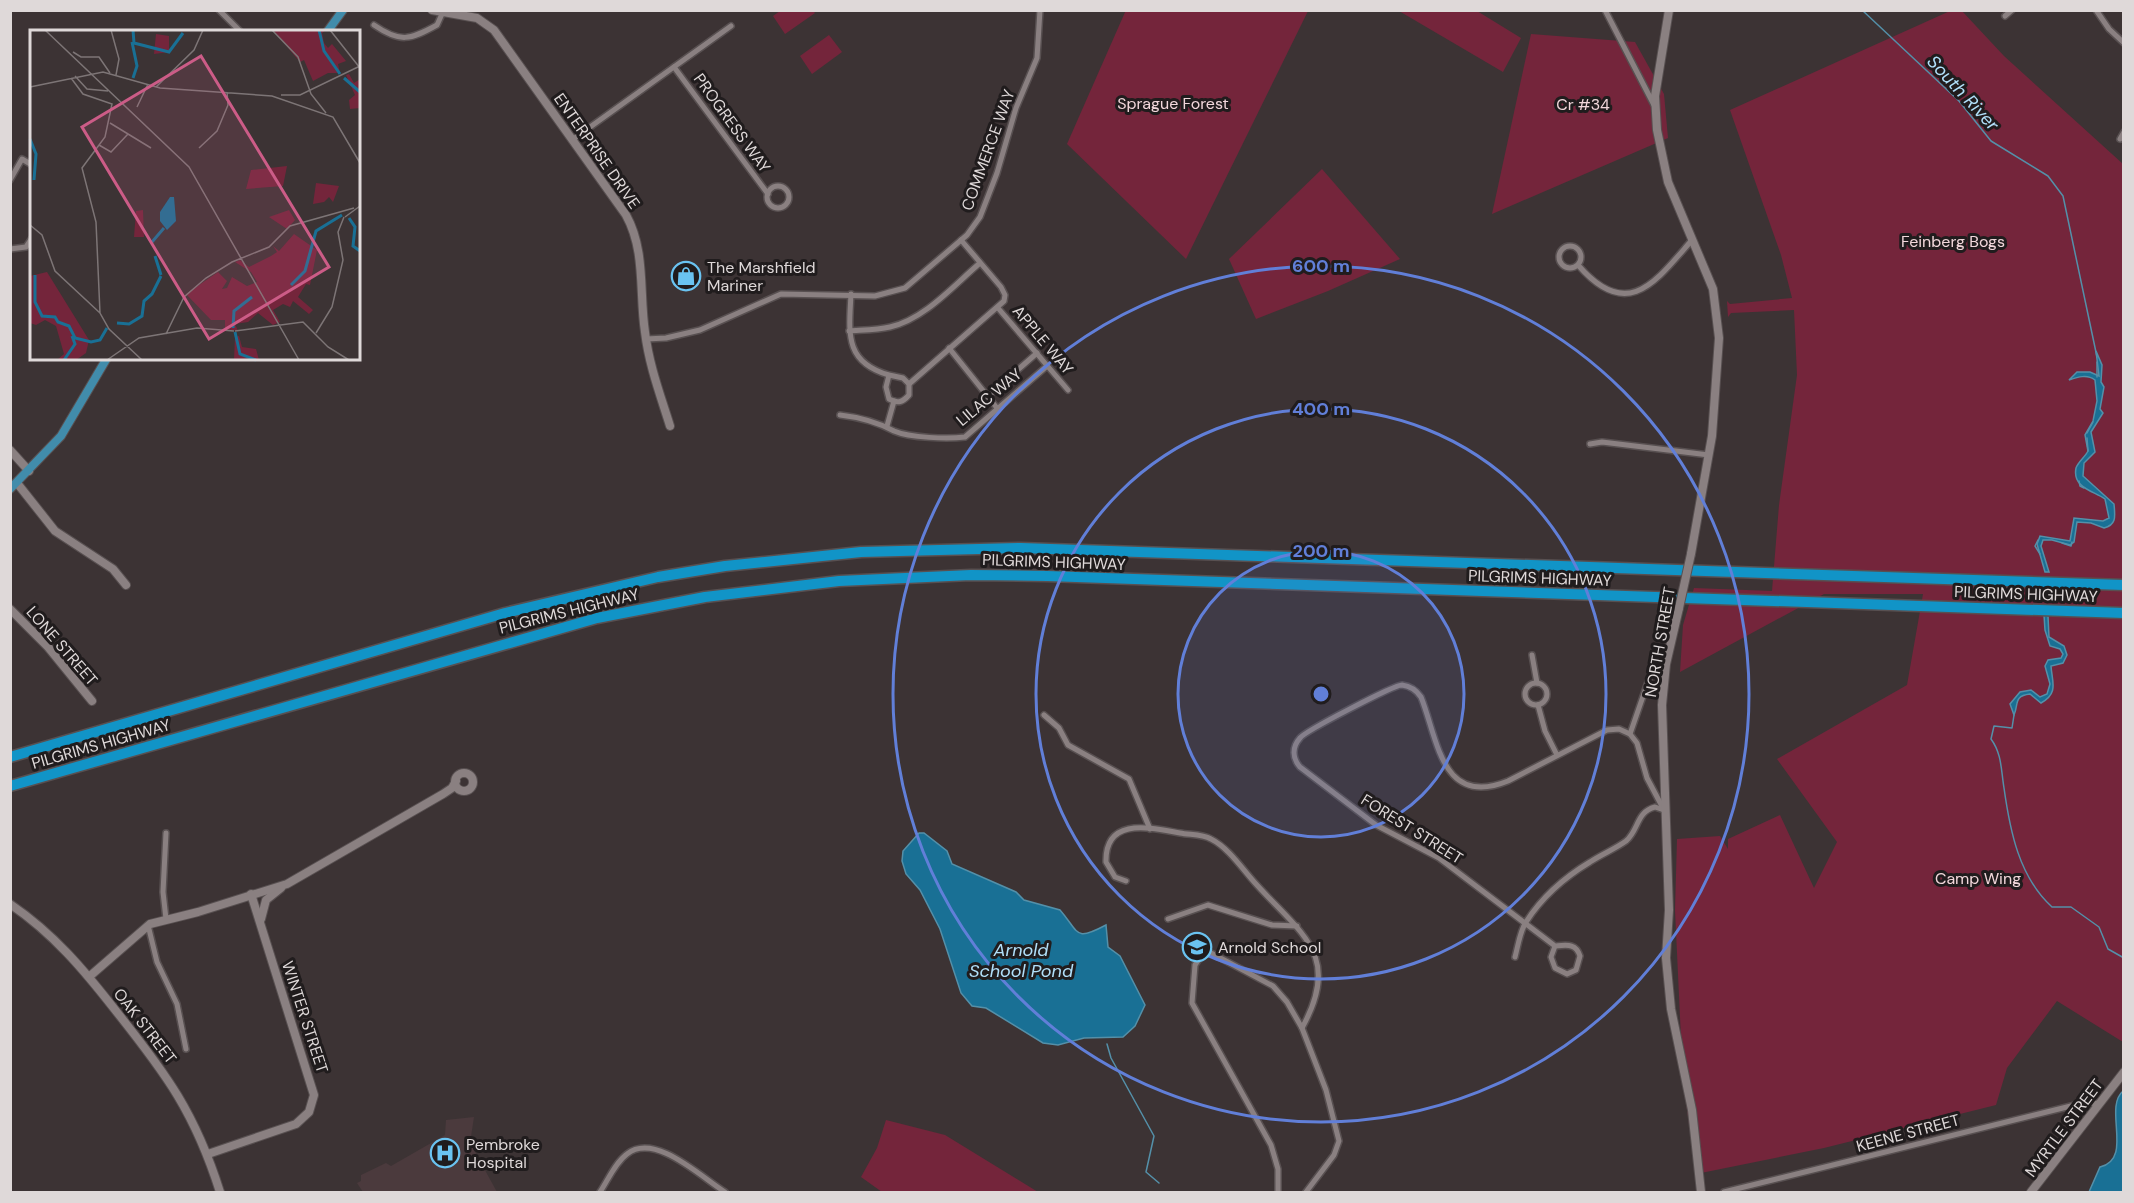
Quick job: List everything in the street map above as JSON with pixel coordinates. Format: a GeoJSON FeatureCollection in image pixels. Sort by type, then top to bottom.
{"type":"FeatureCollection","features":[{"type":"Feature","properties":{"kind":"highway","name":"PILGRIMS HIGHWAY"},"geometry":{"type":"LineString","coordinates":[[10,757],[550,602],[658,577],[796,557],[942,548],[1021,548],[2124,585]]}},
{"type":"Feature","properties":{"kind":"highway","name":"PILGRIMS HIGHWAY"},"geometry":{"type":"LineString","coordinates":[[10,786],[597,618],[705,597],[839,581],[950,575],[1047,576],[2124,613]]}},
{"type":"Feature","properties":{"kind":"main road"},"geometry":{"type":"LineString","coordinates":[[328,30],[343,10]]}},
{"type":"Feature","properties":{"kind":"main road"},"geometry":{"type":"LineString","coordinates":[[14,486],[68,426],[106,360]]}},
{"type":"Feature","properties":{"kind":"street"},"geometry":{"type":"LineString","coordinates":[[219,10],[240,30]]}},
{"type":"Feature","properties":{"kind":"street","name":"ENTERPRISE DRIVE"},"geometry":{"type":"LineString","coordinates":[[432,10],[442,14],[477,18],[490,26],[621,208],[634,231],[639,255],[646,339],[652,372],[670,426]]}},
{"type":"Feature","properties":{"kind":"street","name":"COMMERCE WAY"},"geometry":{"type":"LineString","coordinates":[[646,339],[666,338],[700,330],[781,294],[875,296],[905,288],[960,240],[980,217],[997,173],[1013,117],[1037,58],[1040,10]]}},
{"type":"Feature","properties":{"kind":"street"},"geometry":{"type":"LineString","coordinates":[[1605,10],[1654,105]]}},
{"type":"Feature","properties":{"kind":"street","name":"NORTH STREET"},"geometry":{"type":"LineString","coordinates":[[1669,10],[1654,105],[1659,142],[1668,182],[1711,283],[1717,312],[1719,364],[1709,455],[1663,691],[1664,810],[1669,910],[1666,946],[1668,981],[1682,1068],[1692,1110],[1701,1192]]}},
{"type":"Feature","properties":{"kind":"street"},"geometry":{"type":"LineString","coordinates":[[2005,16],[2012,10]]}},
{"type":"Feature","properties":{"kind":"street"},"geometry":{"type":"LineString","coordinates":[[2096,10],[2109,29],[2124,43]]}},
{"type":"Feature","properties":{"kind":"street"},"geometry":{"type":"LineString","coordinates":[[374,25],[394,36],[407,38],[436,25],[442,14]]}},
{"type":"Feature","properties":{"kind":"street"},"geometry":{"type":"LineString","coordinates":[[572,140],[731,26]]}},
{"type":"Feature","properties":{"kind":"street","name":"PROGRESS WAY"},"geometry":{"type":"LineString","coordinates":[[674,67],[768,194],[769,202],[774,207],[781,207],[789,199],[788,192],[780,186],[774,187],[768,194]]}},
{"type":"Feature","properties":{"kind":"street"},"geometry":{"type":"LineString","coordinates":[[2120,139],[2124,132]]}},
{"type":"Feature","properties":{"kind":"street"},"geometry":{"type":"LineString","coordinates":[[10,180],[22,159],[30,164]]}},
{"type":"Feature","properties":{"kind":"street"},"geometry":{"type":"LineString","coordinates":[[909,384],[998,308],[1005,295],[960,240]]}},
{"type":"Feature","properties":{"kind":"street"},"geometry":{"type":"LineString","coordinates":[[1578,265],[1592,280],[1610,291],[1642,291],[1653,284],[1692,240]]}},
{"type":"Feature","properties":{"kind":"street"},"geometry":{"type":"LineString","coordinates":[[10,249],[26,247],[30,241]]}},
{"type":"Feature","properties":{"kind":"street"},"geometry":{"type":"LineString","coordinates":[[1567,246],[1578,248],[1581,254],[1578,265],[1567,268],[1562,265],[1559,254],[1562,249],[1567,246]]}},
{"type":"Feature","properties":{"kind":"street"},"geometry":{"type":"LineString","coordinates":[[849,331],[891,327],[908,320],[924,311],[980,263]]}},
{"type":"Feature","properties":{"kind":"street"},"geometry":{"type":"LineString","coordinates":[[851,294],[849,331],[858,357],[872,369],[903,378],[909,384],[909,395],[904,400],[894,401],[886,395],[889,375]]}},
{"type":"Feature","properties":{"kind":"street","name":"APPLE WAY"},"geometry":{"type":"LineString","coordinates":[[998,308],[1068,390]]}},
{"type":"Feature","properties":{"kind":"street"},"geometry":{"type":"LineString","coordinates":[[949,348],[997,408]]}},
{"type":"Feature","properties":{"kind":"street"},"geometry":{"type":"LineString","coordinates":[[988,396],[1036,353]]}},
{"type":"Feature","properties":{"kind":"street","name":"LILAC WAY"},"geometry":{"type":"LineString","coordinates":[[840,415],[887,426],[896,432],[949,439],[965,437],[1047,366]]}},
{"type":"Feature","properties":{"kind":"street"},"geometry":{"type":"LineString","coordinates":[[887,426],[894,401]]}},
{"type":"Feature","properties":{"kind":"street"},"geometry":{"type":"LineString","coordinates":[[1590,444],[1607,443],[1709,455]]}},
{"type":"Feature","properties":{"kind":"street"},"geometry":{"type":"LineString","coordinates":[[10,450],[29,471]]}},
{"type":"Feature","properties":{"kind":"street"},"geometry":{"type":"LineString","coordinates":[[14,486],[55,531],[112,569],[126,585]]}},
{"type":"Feature","properties":{"kind":"street","name":"LONE STREET"},"geometry":{"type":"LineString","coordinates":[[10,609],[42,640],[92,701]]}},
{"type":"Feature","properties":{"kind":"street"},"geometry":{"type":"LineString","coordinates":[[1532,655],[1537,683]]}},
{"type":"Feature","properties":{"kind":"street"},"geometry":{"type":"LineString","coordinates":[[1649,680],[1630,734],[1637,743],[1647,778],[1664,810]]}},
{"type":"Feature","properties":{"kind":"street"},"geometry":{"type":"LineString","coordinates":[[1537,683],[1545,688],[1547,695],[1538,705],[1528,702],[1525,695],[1529,685],[1537,683]]}},
{"type":"Feature","properties":{"kind":"street","name":"FOREST STREET"},"geometry":{"type":"LineString","coordinates":[[1555,946],[1551,957],[1555,968],[1567,974],[1576,970],[1580,960],[1578,950],[1568,944],[1555,946],[1434,854],[1364,818],[1300,767],[1293,751],[1297,741],[1305,733],[1384,691],[1402,686],[1414,690],[1421,697],[1444,765],[1468,784],[1485,787],[1497,786],[1607,730],[1619,729],[1630,734]]}},
{"type":"Feature","properties":{"kind":"street"},"geometry":{"type":"LineString","coordinates":[[1538,705],[1545,731],[1557,755]]}},
{"type":"Feature","properties":{"kind":"street"},"geometry":{"type":"LineString","coordinates":[[1044,715],[1059,728],[1068,745],[1130,779],[1150,829]]}},
{"type":"Feature","properties":{"kind":"street"},"geometry":{"type":"LineString","coordinates":[[261,920],[266,900],[287,884],[452,788],[463,773],[472,778],[472,786],[442,794]]}},
{"type":"Feature","properties":{"kind":"street"},"geometry":{"type":"LineString","coordinates":[[456,781],[462,790]]}},
{"type":"Feature","properties":{"kind":"street"},"geometry":{"type":"LineString","coordinates":[[1515,957],[1525,923],[1563,880],[1629,838],[1643,813],[1655,807],[1664,810]]}},
{"type":"Feature","properties":{"kind":"street"},"geometry":{"type":"LineString","coordinates":[[1126,881],[1115,877],[1108,867],[1108,847],[1116,835],[1128,828],[1150,829],[1213,840],[1297,926],[1312,947],[1319,980],[1314,1004],[1302,1028]]}},
{"type":"Feature","properties":{"kind":"street"},"geometry":{"type":"LineString","coordinates":[[166,833],[163,892],[166,919]]}},
{"type":"Feature","properties":{"kind":"street"},"geometry":{"type":"LineString","coordinates":[[90,976],[147,925],[287,884]]}},
{"type":"Feature","properties":{"kind":"street","name":"WINTER STREET"},"geometry":{"type":"LineString","coordinates":[[208,1154],[296,1124],[309,1112],[314,1095],[251,894]]}},
{"type":"Feature","properties":{"kind":"street","name":"OAK STREET"},"geometry":{"type":"LineString","coordinates":[[10,904],[52,935],[90,976],[173,1084],[208,1154],[220,1192]]}},
{"type":"Feature","properties":{"kind":"street"},"geometry":{"type":"LineString","coordinates":[[1168,919],[1208,904],[1272,925],[1297,926]]}},
{"type":"Feature","properties":{"kind":"street"},"geometry":{"type":"LineString","coordinates":[[147,925],[157,962],[177,1004],[186,1049]]}},
{"type":"Feature","properties":{"kind":"street"},"geometry":{"type":"LineString","coordinates":[[1278,1192],[1278,1169],[1271,1145],[1192,1003],[1194,973],[1198,959],[1204,954],[1211,953],[1268,982],[1287,1002],[1302,1028],[1326,1090],[1339,1141],[1334,1155],[1306,1192]]}},
{"type":"Feature","properties":{"kind":"street","name":"MYRTLE STREET"},"geometry":{"type":"LineString","coordinates":[[2031,1192],[2100,1103],[2120,1081],[2124,1072]]}},
{"type":"Feature","properties":{"kind":"street","name":"KEENE STREET"},"geometry":{"type":"LineString","coordinates":[[1724,1192],[2079,1104],[2100,1103]]}},
{"type":"Feature","properties":{"kind":"street"},"geometry":{"type":"LineString","coordinates":[[600,1192],[626,1155],[645,1147],[666,1152],[725,1192]]}},
{"type":"Feature","properties":{"kind":"shaded area","name":"Pembroke Hospital"},"geometry":{"type":"Polygon","coordinates":[[[474,1117],[470,1143],[497,1192],[363,1192],[357,1183],[361,1181],[361,1175],[386,1163],[391,1166],[445,1135],[446,1120],[474,1117]]]}},
{"type":"Feature","properties":{"kind":"green space","name":"Sprague Forest"},"geometry":{"type":"Polygon","coordinates":[[[1126,10],[1308,11],[1186,259],[1067,144],[1126,10]]]}},
{"type":"Feature","properties":{"kind":"green space"},"geometry":{"type":"Polygon","coordinates":[[[780,11],[813,11],[815,13],[785,34],[773,16],[780,11]]]}},
{"type":"Feature","properties":{"kind":"green space"},"geometry":{"type":"Polygon","coordinates":[[[1399,11],[1477,11],[1521,38],[1503,72],[1399,11]]]}},
{"type":"Feature","properties":{"kind":"green space"},"geometry":{"type":"Polygon","coordinates":[[[1950,11],[1962,11],[2004,56],[2123,164],[2123,1042],[2057,1001],[2007,1068],[1996,1105],[1824,1148],[1696,1174],[1683,1081],[1675,910],[1677,839],[1720,836],[1728,849],[1728,839],[1780,815],[1814,888],[1837,842],[1777,759],[1907,685],[1923,594],[1824,594],[1680,672],[1683,625],[1694,588],[1772,591],[1779,505],[1797,375],[1794,310],[1731,313],[1728,317],[1727,301],[1730,304],[1792,298],[1781,255],[1730,110],[1950,11]]]}},
{"type":"Feature","properties":{"kind":"green space","name":"Cr #34"},"geometry":{"type":"Polygon","coordinates":[[[1531,34],[1635,42],[1664,94],[1668,138],[1492,214],[1531,34]]]}},
{"type":"Feature","properties":{"kind":"green space"},"geometry":{"type":"Polygon","coordinates":[[[829,35],[842,52],[812,74],[800,56],[829,35]]]}},
{"type":"Feature","properties":{"kind":"green space"},"geometry":{"type":"Polygon","coordinates":[[[1322,169],[1400,259],[1328,291],[1256,319],[1229,259],[1322,169]]]}},
{"type":"Feature","properties":{"kind":"green space"},"geometry":{"type":"Polygon","coordinates":[[[886,1120],[945,1135],[1038,1192],[882,1192],[861,1177],[877,1148],[886,1120]]]}},
{"type":"Feature","properties":{"kind":"water"},"geometry":{"type":"Polygon","coordinates":[[[2096,351],[2102,365],[2101,382],[2104,387],[2100,409],[2103,413],[2091,432],[2095,452],[2084,463],[2083,476],[2114,504],[2114,519],[2111,525],[2104,528],[2091,523],[2077,522],[2074,542],[2070,545],[2043,540],[2041,546],[2049,572],[2045,572],[2037,544],[2040,536],[2070,541],[2074,518],[2103,521],[2109,518],[2105,499],[2085,488],[2077,480],[2076,475],[2077,466],[2088,451],[2085,435],[2093,421],[2097,401],[2095,380],[2079,377],[2069,380],[2077,372],[2090,372],[2099,376],[2096,351]]]}},
{"type":"Feature","properties":{"kind":"water"},"geometry":{"type":"Polygon","coordinates":[[[2044,615],[2048,616],[2049,637],[2064,646],[2067,655],[2063,663],[2051,666],[2053,687],[2047,699],[2041,703],[2030,694],[2025,695],[2017,701],[2014,715],[2010,704],[2020,692],[2031,690],[2040,697],[2047,694],[2050,684],[2045,666],[2048,660],[2061,658],[2063,654],[2060,649],[2050,646],[2045,630],[2044,615]]]}},
{"type":"Feature","properties":{"kind":"water","name":"Arnold School Pond"},"geometry":{"type":"Polygon","coordinates":[[[919,833],[924,833],[947,851],[952,864],[1016,892],[1024,900],[1060,910],[1078,932],[1088,933],[1106,925],[1108,947],[1120,956],[1145,1005],[1135,1026],[1123,1037],[1084,1038],[1058,1045],[1043,1043],[986,1008],[972,1006],[961,993],[940,929],[920,890],[906,874],[902,861],[903,851],[919,833]]]}},
{"type":"Feature","properties":{"kind":"water"},"geometry":{"type":"Polygon","coordinates":[[[2123,1091],[2123,1192],[2089,1192],[2100,1167],[2110,1162],[2115,1154],[2116,1109],[2123,1091]]]}},
{"type":"Feature","properties":{"kind":"waterway","name":"South River"},"geometry":{"type":"LineString","coordinates":[[1862,10],[1959,101],[1991,141],[2048,176],[2063,196],[2097,357]]}},
{"type":"Feature","properties":{"kind":"waterway","name":"South River"},"geometry":{"type":"LineString","coordinates":[[2097,362],[2097,377]]}},
{"type":"Feature","properties":{"kind":"waterway","name":"South River"},"geometry":{"type":"LineString","coordinates":[[2087,433],[2093,422]]}},
{"type":"Feature","properties":{"kind":"waterway","name":"South River"},"geometry":{"type":"LineString","coordinates":[[2087,438],[2088,451]]}},
{"type":"Feature","properties":{"kind":"waterway","name":"South River"},"geometry":{"type":"LineString","coordinates":[[2079,481],[2080,486],[2084,488]]}},
{"type":"Feature","properties":{"kind":"waterway","name":"South River"},"geometry":{"type":"LineString","coordinates":[[2038,540],[2035,546],[2040,554]]}},
{"type":"Feature","properties":{"kind":"waterway","name":"South River"},"geometry":{"type":"LineString","coordinates":[[2062,543],[2071,546],[2072,542]]}},
{"type":"Feature","properties":{"kind":"waterway","name":"South River"},"geometry":{"type":"LineString","coordinates":[[2014,715],[2012,728],[1994,726],[1991,739],[1999,756],[2009,821],[2024,868],[2031,882],[2052,907],[2071,907],[2099,927],[2108,949],[2124,958]]}},
{"type":"Feature","properties":{"kind":"waterway"},"geometry":{"type":"LineString","coordinates":[[1107,1044],[1111,1058],[1154,1136],[1146,1172],[1159,1183]]}},
{"type":"Feature","properties":{"kind":"place","name":"The Marshfield Mariner"},"geometry":{"type":"Point","coordinates":[686,276]}},
{"type":"Feature","properties":{"kind":"place","name":"Arnold School"},"geometry":{"type":"Point","coordinates":[1197,947]}},
{"type":"Feature","properties":{"kind":"place","name":"Pembroke Hospital"},"geometry":{"type":"Point","coordinates":[445,1153]}},
{"type":"Feature","properties":{"kind":"park label","name":"Feinberg Bogs"},"geometry":{"type":"Point","coordinates":[1953,241]}},
{"type":"Feature","properties":{"kind":"park label","name":"Camp Wing"},"geometry":{"type":"Point","coordinates":[1978,878]}}]}
